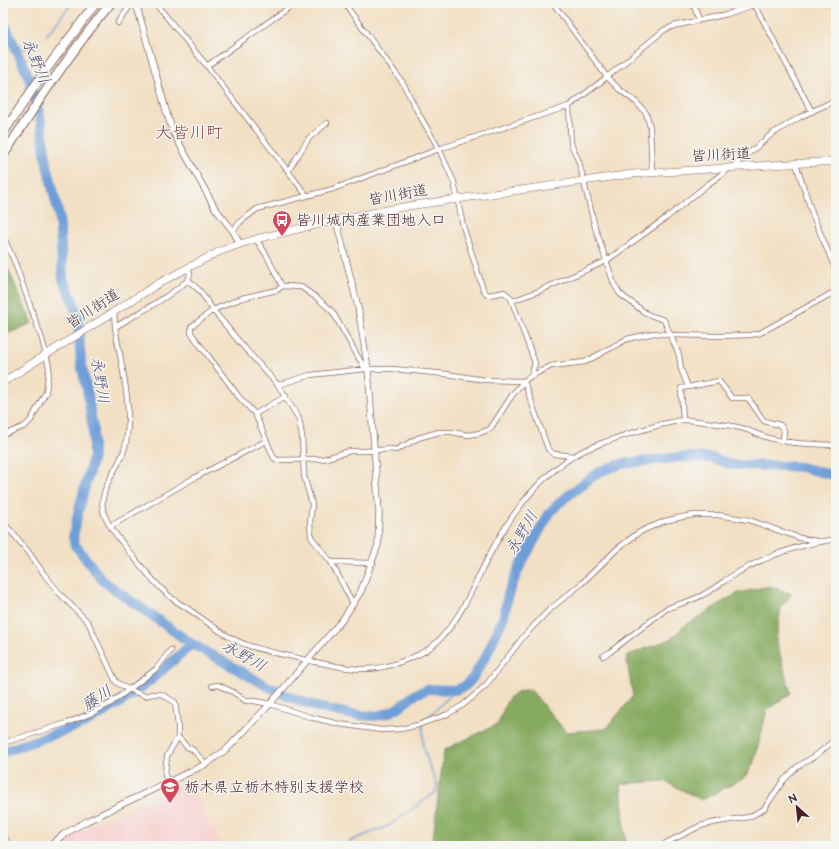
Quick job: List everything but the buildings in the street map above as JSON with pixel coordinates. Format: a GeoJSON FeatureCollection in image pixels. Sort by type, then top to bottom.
{"type":"FeatureCollection","features":[{"type":"Feature","properties":{"kind":"highway"},"geometry":{"type":"LineString","coordinates":[[3,133],[45,70],[96,3]]}},
{"type":"Feature","properties":{"kind":"highway"},"geometry":{"type":"LineString","coordinates":[[3,156],[27,117],[111,3]]}},
{"type":"Feature","properties":{"kind":"main road","name":"皆川街道"},"geometry":{"type":"LineString","coordinates":[[3,382],[148,290],[218,252],[256,239],[336,220],[458,198],[583,181],[652,172],[836,162]]}},
{"type":"Feature","properties":{"kind":"street"},"geometry":{"type":"LineString","coordinates":[[118,23],[132,3]]}},
{"type":"Feature","properties":{"kind":"street"},"geometry":{"type":"LineString","coordinates":[[136,3],[173,132],[215,208],[233,231],[240,244]]}},
{"type":"Feature","properties":{"kind":"street"},"geometry":{"type":"LineString","coordinates":[[155,3],[207,66],[307,196]]}},
{"type":"Feature","properties":{"kind":"street"},"geometry":{"type":"LineString","coordinates":[[207,66],[295,3]]}},
{"type":"Feature","properties":{"kind":"street"},"geometry":{"type":"LineString","coordinates":[[344,3],[403,83],[439,149],[454,182],[462,226],[483,289],[487,295],[504,292],[512,301],[535,363],[531,376]]}},
{"type":"Feature","properties":{"kind":"street"},"geometry":{"type":"LineString","coordinates":[[553,3],[607,77],[620,90],[636,102],[646,113],[650,127],[652,172]]}},
{"type":"Feature","properties":{"kind":"street"},"geometry":{"type":"LineString","coordinates":[[694,3],[699,20]]}},
{"type":"Feature","properties":{"kind":"street"},"geometry":{"type":"LineString","coordinates":[[827,3],[836,6]]}},
{"type":"Feature","properties":{"kind":"street"},"geometry":{"type":"LineString","coordinates":[[233,231],[240,222],[257,209],[333,189],[439,149],[569,106],[664,30],[674,26],[727,14],[757,4],[812,112]]}},
{"type":"Feature","properties":{"kind":"street"},"geometry":{"type":"LineString","coordinates":[[512,301],[539,291],[606,261],[666,218],[772,134],[836,100]]}},
{"type":"Feature","properties":{"kind":"street"},"geometry":{"type":"LineString","coordinates":[[569,106],[571,144],[579,162],[595,227],[614,284],[620,294],[647,314],[664,320],[679,355],[680,369],[688,387]]}},
{"type":"Feature","properties":{"kind":"street"},"geometry":{"type":"LineString","coordinates":[[288,171],[309,138],[327,123]]}},
{"type":"Feature","properties":{"kind":"street"},"geometry":{"type":"LineString","coordinates":[[796,164],[813,216],[836,270]]}},
{"type":"Feature","properties":{"kind":"street"},"geometry":{"type":"LineString","coordinates":[[50,846],[64,834],[87,821],[206,764],[227,749],[237,740],[307,662],[343,619],[362,591],[378,545],[379,512],[367,369],[358,307],[336,220]]}},
{"type":"Feature","properties":{"kind":"street"},"geometry":{"type":"LineString","coordinates":[[3,236],[42,339],[47,354],[49,367],[46,392],[31,420],[25,426],[3,434]]}},
{"type":"Feature","properties":{"kind":"street"},"geometry":{"type":"LineString","coordinates":[[256,239],[267,256],[280,284],[283,286]]}},
{"type":"Feature","properties":{"kind":"street"},"geometry":{"type":"LineString","coordinates":[[115,327],[180,287],[188,280],[190,274],[188,268]]}},
{"type":"Feature","properties":{"kind":"street"},"geometry":{"type":"LineString","coordinates":[[188,280],[200,291],[213,310],[278,385],[299,419],[302,436],[304,476],[312,504],[310,522],[311,537],[330,562],[354,603]]}},
{"type":"Feature","properties":{"kind":"street"},"geometry":{"type":"LineString","coordinates":[[367,369],[332,311],[301,287],[283,286],[277,290],[242,298],[213,310],[191,327],[191,333],[238,397],[255,414],[274,458],[278,460],[323,459],[350,451],[396,450],[418,438],[439,432],[468,434],[480,433],[490,429],[502,409],[524,381],[551,366],[585,362],[627,339],[654,333],[670,335],[718,336],[750,335],[760,333],[836,291]]}},
{"type":"Feature","properties":{"kind":"street"},"geometry":{"type":"LineString","coordinates":[[112,313],[125,384],[128,418],[124,448],[103,497],[104,514],[111,526],[144,570],[166,593],[208,624],[248,645],[307,662],[347,669],[376,669],[400,663],[430,648],[440,639],[463,607],[490,553],[507,524],[542,481],[574,456],[611,440],[642,430],[682,420],[694,420],[733,426],[752,431],[760,435],[783,440],[836,445]]}},
{"type":"Feature","properties":{"kind":"street"},"geometry":{"type":"LineString","coordinates":[[278,385],[310,375],[367,369],[393,369],[440,373],[484,380],[524,381]]}},
{"type":"Feature","properties":{"kind":"street"},"geometry":{"type":"LineString","coordinates":[[524,381],[548,449],[554,454],[574,456]]}},
{"type":"Feature","properties":{"kind":"street"},"geometry":{"type":"LineString","coordinates":[[682,420],[681,388],[719,381],[732,398],[748,398],[764,421],[780,425],[784,430],[783,440]]}},
{"type":"Feature","properties":{"kind":"street"},"geometry":{"type":"LineString","coordinates":[[255,414],[286,396]]}},
{"type":"Feature","properties":{"kind":"street"},"geometry":{"type":"LineString","coordinates":[[111,526],[194,478],[266,441]]}},
{"type":"Feature","properties":{"kind":"street"},"geometry":{"type":"LineString","coordinates":[[212,686],[218,684],[246,701],[271,703],[310,717],[339,724],[381,730],[418,726],[448,714],[463,705],[486,685],[524,636],[549,610],[581,584],[617,549],[638,533],[665,521],[694,515],[718,515],[749,520],[800,538],[822,542]]}},
{"type":"Feature","properties":{"kind":"street"},"geometry":{"type":"LineString","coordinates":[[3,522],[27,550],[60,594],[88,622],[116,682],[145,696],[161,694],[175,702],[178,737],[167,756],[165,774],[167,783]]}},
{"type":"Feature","properties":{"kind":"street"},"geometry":{"type":"LineString","coordinates":[[603,656],[666,609],[707,593],[734,575],[762,560],[798,547],[836,539]]}},
{"type":"Feature","properties":{"kind":"street"},"geometry":{"type":"LineString","coordinates":[[330,562],[373,563]]}},
{"type":"Feature","properties":{"kind":"street"},"geometry":{"type":"LineString","coordinates":[[3,743],[67,723],[92,713],[111,703],[156,669],[171,650]]}},
{"type":"Feature","properties":{"kind":"street"},"geometry":{"type":"LineString","coordinates":[[178,737],[206,764]]}},
{"type":"Feature","properties":{"kind":"street"},"geometry":{"type":"LineString","coordinates":[[661,846],[700,826],[749,817],[764,809],[783,781],[797,767],[815,756],[836,739]]}},
{"type":"Feature","properties":{"kind":"street"},"geometry":{"type":"LineString","coordinates":[[3,835],[10,846]]}},
{"type":"Feature","properties":{"kind":"shaded area","name":"栃木県立栃木特別支援学校"},"geometry":{"type":"Polygon","coordinates":[[[188,783],[222,846],[61,846],[61,844],[75,834],[94,824],[188,783]]]}},
{"type":"Feature","properties":{"kind":"green space"},"geometry":{"type":"Polygon","coordinates":[[[3,258],[32,323],[3,336],[3,258]]]}},
{"type":"Feature","properties":{"kind":"green space"},"geometry":{"type":"Polygon","coordinates":[[[770,586],[792,594],[781,607],[776,641],[791,693],[767,710],[754,762],[746,777],[702,800],[664,781],[621,784],[626,844],[623,846],[432,846],[444,750],[498,724],[505,704],[511,696],[530,689],[566,732],[606,729],[633,696],[626,656],[671,639],[683,627],[738,593],[770,586]]]}},
{"type":"Feature","properties":{"kind":"waterway"},"geometry":{"type":"LineString","coordinates":[[46,36],[72,3]]}},
{"type":"Feature","properties":{"kind":"waterway","name":"永野川"},"geometry":{"type":"LineString","coordinates":[[3,23],[29,78],[40,116],[47,165],[59,215],[63,279],[73,301],[78,318],[81,364],[93,429],[93,457],[73,537],[75,545],[103,581],[192,644],[265,685],[292,698],[320,708],[355,715],[376,716],[388,713],[398,708],[416,694],[428,689],[456,690],[465,686],[472,679],[487,654],[504,616],[508,594],[519,568],[549,514],[570,494],[601,471],[621,464],[681,457],[712,458],[732,465],[801,467],[836,476]]}},
{"type":"Feature","properties":{"kind":"waterway"},"geometry":{"type":"LineString","coordinates":[[18,52],[32,44]]}},
{"type":"Feature","properties":{"kind":"waterway","name":"藤川"},"geometry":{"type":"LineString","coordinates":[[3,752],[86,723],[120,703],[144,686],[192,644]]}},
{"type":"Feature","properties":{"kind":"waterway"},"geometry":{"type":"LineString","coordinates":[[424,721],[456,690]]}},
{"type":"Feature","properties":{"kind":"waterway"},"geometry":{"type":"LineString","coordinates":[[343,846],[353,840],[388,826],[435,793],[437,785],[423,745],[423,725]]}},
{"type":"Feature","properties":{"kind":"place","name":"皆川城内産業団地入口"},"geometry":{"type":"Point","coordinates":[282,237]}},
{"type":"Feature","properties":{"kind":"place","name":"栃木県立栃木特別支援学校"},"geometry":{"type":"Point","coordinates":[170,804]}},
{"type":"Feature","properties":{"kind":"district","name":"大皆川町"},"geometry":{"type":"Point","coordinates":[189,133]}}]}
